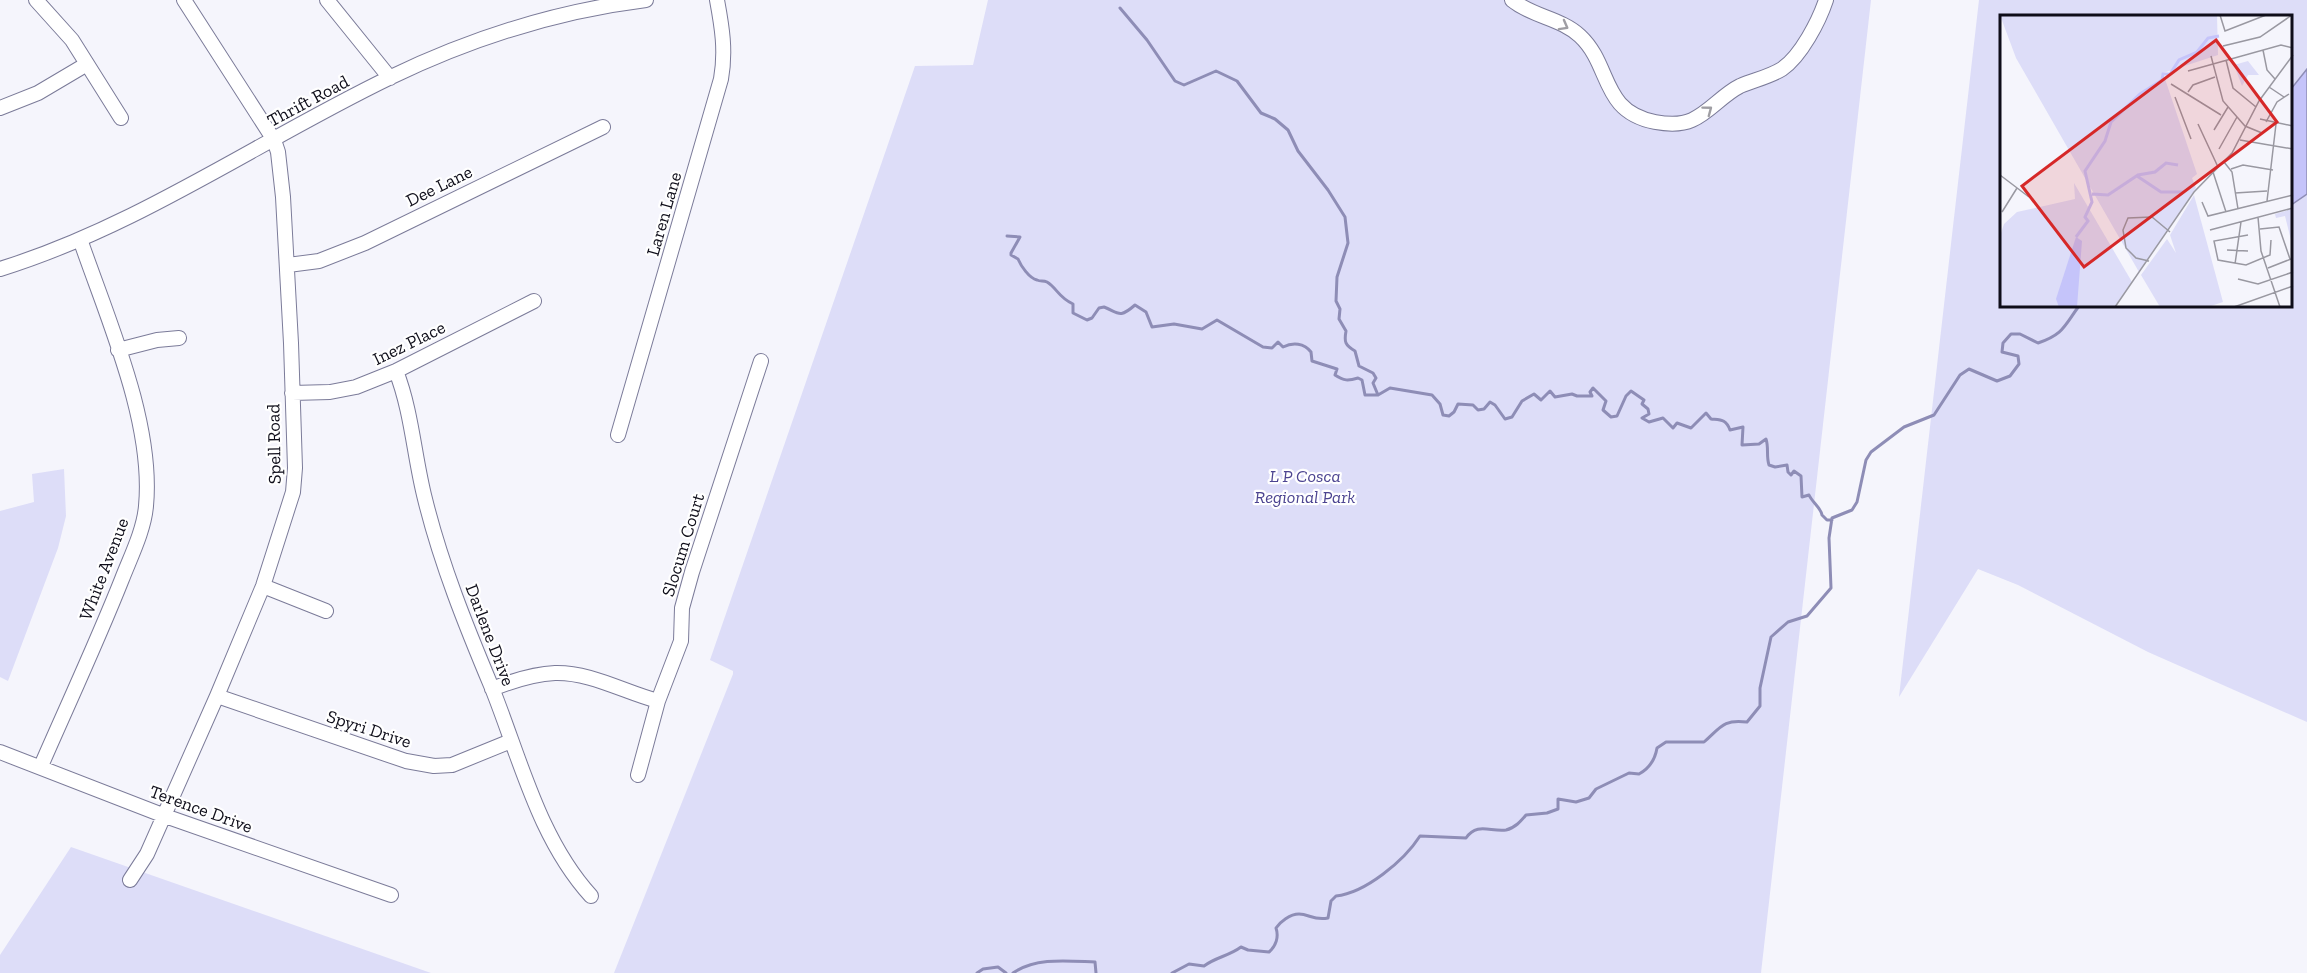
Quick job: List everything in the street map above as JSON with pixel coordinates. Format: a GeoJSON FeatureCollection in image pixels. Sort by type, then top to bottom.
{"type":"FeatureCollection","features":[{"type":"Feature","properties":{"kind":"street"},"geometry":{"type":"LineString","coordinates":[[36,0],[72,40],[121,118]]}},
{"type":"Feature","properties":{"kind":"street","name":"Spell Road"},"geometry":{"type":"LineString","coordinates":[[130,880],[147,854],[165,816],[263,586],[293,492],[295,468],[288,265],[280,161],[274,140],[184,0]]}},
{"type":"Feature","properties":{"kind":"street"},"geometry":{"type":"LineString","coordinates":[[327,0],[390,78]]}},
{"type":"Feature","properties":{"kind":"street","name":"Thrift Road"},"geometry":{"type":"LineString","coordinates":[[0,269],[80,239],[176,193],[390,78],[489,36],[568,13],[639,0]]}},
{"type":"Feature","properties":{"kind":"street","name":"Laren Lane"},"geometry":{"type":"LineString","coordinates":[[618,435],[722,79],[724,39],[717,0]]}},
{"type":"Feature","properties":{"kind":"street"},"geometry":{"type":"LineString","coordinates":[[1512,0],[1532,13],[1566,25],[1581,37],[1594,54],[1611,93],[1630,111],[1650,120],[1676,123],[1689,122],[1711,109],[1734,89],[1784,68],[1794,58],[1814,28],[1826,0]]}},
{"type":"Feature","properties":{"kind":"street"},"geometry":{"type":"LineString","coordinates":[[0,108],[38,93],[87,64]]}},
{"type":"Feature","properties":{"kind":"street","name":"Dee Lane"},"geometry":{"type":"LineString","coordinates":[[288,265],[319,261],[357,246],[603,127]]}},
{"type":"Feature","properties":{"kind":"street","name":"White Avenue"},"geometry":{"type":"LineString","coordinates":[[41,766],[115,597],[146,509],[144,440],[118,350],[80,239]]}},
{"type":"Feature","properties":{"kind":"street","name":"Inez Place"},"geometry":{"type":"LineString","coordinates":[[292,393],[345,390],[396,371],[534,301]]}},
{"type":"Feature","properties":{"kind":"street"},"geometry":{"type":"LineString","coordinates":[[118,350],[157,340],[180,338]]}},
{"type":"Feature","properties":{"kind":"street","name":"Slocum Court"},"geometry":{"type":"LineString","coordinates":[[638,775],[658,701],[681,641],[682,609],[692,572],[761,361]]}},
{"type":"Feature","properties":{"kind":"street","name":"Darlene Drive"},"geometry":{"type":"LineString","coordinates":[[396,371],[406,402],[424,498],[472,645],[492,689],[510,741],[552,837],[575,877],[591,896]]}},
{"type":"Feature","properties":{"kind":"street"},"geometry":{"type":"LineString","coordinates":[[263,586],[326,611]]}},
{"type":"Feature","properties":{"kind":"street"},"geometry":{"type":"LineString","coordinates":[[492,689],[525,677],[567,674],[591,678],[658,701]]}},
{"type":"Feature","properties":{"kind":"street","name":"Spyri Drive"},"geometry":{"type":"LineString","coordinates":[[217,696],[406,761],[434,766],[452,765],[510,741]]}},
{"type":"Feature","properties":{"kind":"street","name":"Terence Drive"},"geometry":{"type":"LineString","coordinates":[[0,752],[165,816],[391,895]]}},
{"type":"Feature","properties":{"kind":"green space","name":"L P Cosca Regional Park"},"geometry":{"type":"Polygon","coordinates":[[[988,0],[1871,0],[1761,973],[614,973],[733,674],[733,671],[710,660],[915,66],[973,65],[988,0]]]}},
{"type":"Feature","properties":{"kind":"green space"},"geometry":{"type":"Polygon","coordinates":[[[1979,0],[2307,0],[2307,722],[2148,652],[2018,585],[1978,569],[1899,697],[1979,0]]]}},
{"type":"Feature","properties":{"kind":"green space"},"geometry":{"type":"Polygon","coordinates":[[[64,469],[66,516],[58,548],[8,681],[0,677],[0,511],[34,502],[32,474],[64,469]]]}},
{"type":"Feature","properties":{"kind":"green space"},"geometry":{"type":"Polygon","coordinates":[[[71,847],[431,973],[0,973],[0,955],[71,847]]]}},
{"type":"Feature","properties":{"kind":"water"},"geometry":{"type":"Polygon","coordinates":[[[2307,69],[2307,194],[2292,204],[2292,88],[2307,69]]]}},
{"type":"Feature","properties":{"kind":"waterway"},"geometry":{"type":"LineString","coordinates":[[1120,8],[1147,40],[1175,81],[1184,85],[1216,71],[1237,81],[1261,113],[1275,119],[1288,130],[1298,151],[1328,190],[1345,217],[1348,243],[1337,277],[1336,301],[1340,309],[1339,319],[1346,331],[1346,343],[1355,351],[1359,366],[1373,373],[1376,378],[1373,383],[1378,395]]}},
{"type":"Feature","properties":{"kind":"waterway"},"geometry":{"type":"LineString","coordinates":[[1007,236],[1020,237],[1011,255],[1018,259],[1028,274],[1034,279],[1050,284],[1073,304],[1073,313],[1087,320],[1092,318],[1099,308],[1104,307],[1116,313],[1122,313],[1135,305],[1146,312],[1152,327],[1174,324],[1202,329],[1217,320],[1263,347],[1272,348],[1278,342],[1283,347],[1291,344],[1302,345],[1311,352],[1312,361],[1337,369],[1335,375],[1338,377],[1346,380],[1358,378],[1362,380],[1365,395],[1378,395],[1390,388],[1432,395],[1440,404],[1443,415],[1449,416],[1458,404],[1473,405],[1478,410],[1484,409],[1490,402],[1505,419],[1512,417],[1522,401],[1534,394],[1541,400],[1550,391],[1555,397],[1572,394],[1592,396],[1590,392],[1593,388],[1606,401],[1603,410],[1611,417],[1617,416],[1626,396],[1631,391],[1644,400],[1642,404],[1648,409],[1649,414],[1642,418],[1649,422],[1663,418],[1673,428],[1677,423],[1691,428],[1706,413],[1711,419],[1725,422],[1730,430],[1743,427],[1742,445],[1759,444],[1766,439],[1769,465],[1775,467],[1787,465],[1791,475],[1794,471],[1801,476],[1802,497],[1809,495],[1822,515],[1827,520],[1832,520]]}},
{"type":"Feature","properties":{"kind":"waterway"},"geometry":{"type":"LineString","coordinates":[[1172,973],[1189,964],[1204,966],[1241,947],[1269,952],[1276,941],[1276,928],[1283,921],[1292,915],[1299,914],[1319,919],[1328,918],[1331,901],[1336,896],[1359,889],[1383,874],[1404,856],[1420,836],[1466,838],[1470,833],[1479,829],[1509,829],[1518,824],[1526,815],[1547,813],[1558,809],[1558,799],[1576,802],[1589,798],[1596,789],[1629,773],[1639,774],[1651,763],[1657,748],[1666,742],[1704,742],[1727,723],[1747,722],[1760,706],[1760,688],[1771,637],[1788,622],[1807,616],[1831,588],[1829,538],[1832,518],[1852,510],[1857,502],[1866,460],[1871,452],[1904,427],[1934,415],[1960,375],[1969,369],[1997,381],[2010,376],[2019,364],[2018,356],[2002,352],[2003,343],[2011,334],[2020,334],[2038,343],[2047,340],[2063,329],[2078,308]]}},
{"type":"Feature","properties":{"kind":"waterway"},"geometry":{"type":"LineString","coordinates":[[1013,973],[1032,964],[1063,961],[1095,962],[1096,973]]}},
{"type":"Feature","properties":{"kind":"waterway"},"geometry":{"type":"LineString","coordinates":[[977,973],[983,969],[998,967],[1006,973]]}}]}
